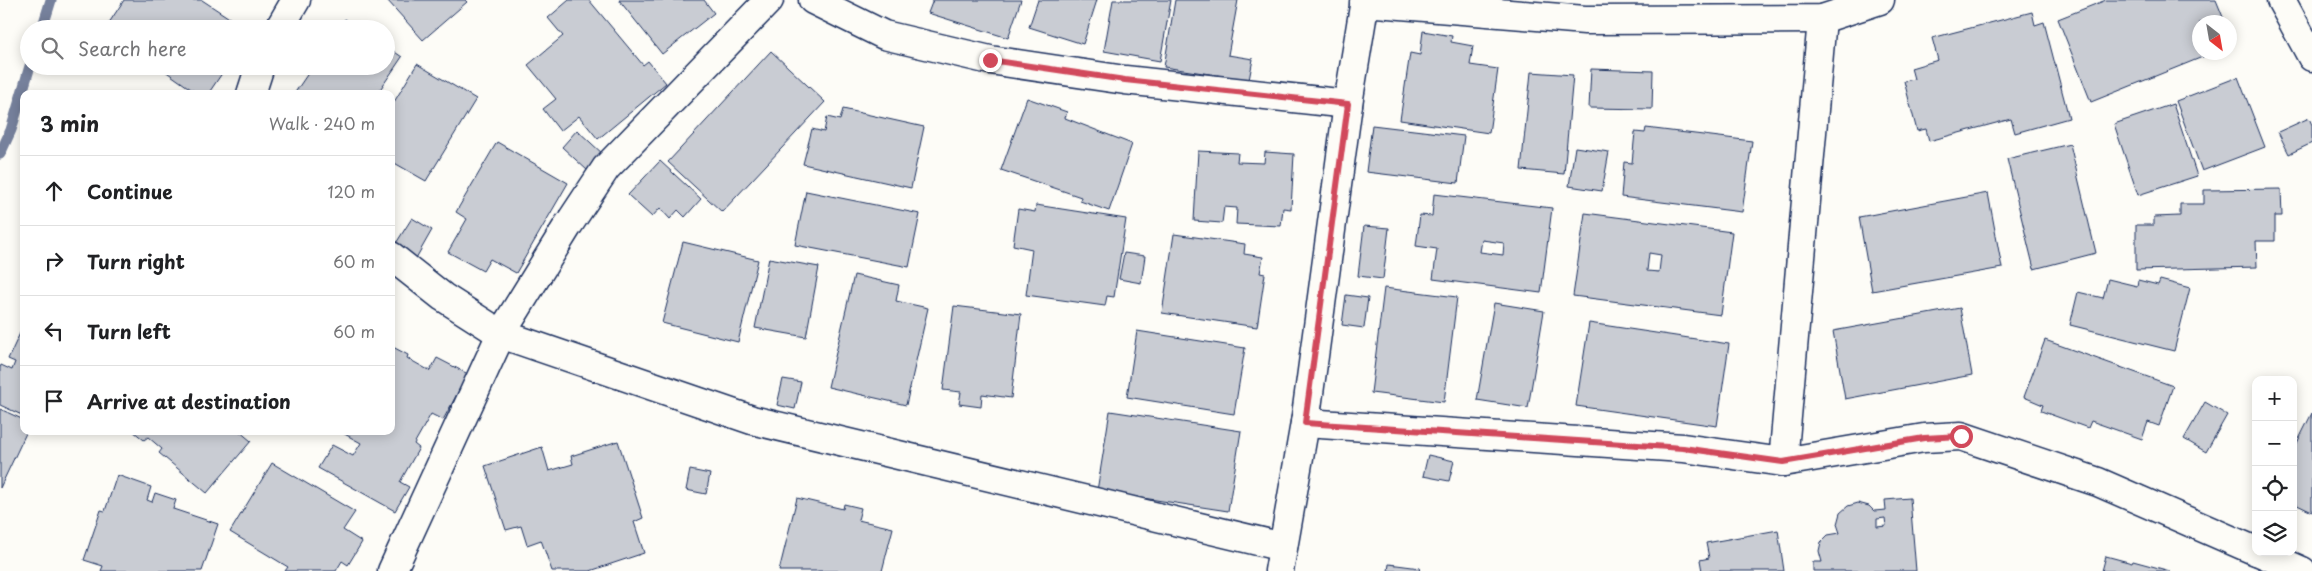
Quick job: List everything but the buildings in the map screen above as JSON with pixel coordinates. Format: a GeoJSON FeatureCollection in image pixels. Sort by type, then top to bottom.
{"type":"FeatureCollection","features":[{"type":"Feature","properties":{"kind":"street"},"geometry":{"type":"LineString","coordinates":[[284,20],[296,0]]}},
{"type":"Feature","properties":{"kind":"street"},"geometry":{"type":"LineString","coordinates":[[392,571],[501,334],[606,168],[769,0]]}},
{"type":"Feature","properties":{"kind":"street"},"geometry":{"type":"LineString","coordinates":[[813,0],[884,35],[990,60],[1125,80],[1348,104]]}},
{"type":"Feature","properties":{"kind":"street"},"geometry":{"type":"LineString","coordinates":[[395,259],[443,297],[501,334],[752,420],[1281,559],[1305,423],[1348,104],[1365,1],[1585,20],[1822,19],[1880,0]]}},
{"type":"Feature","properties":{"kind":"street"},"geometry":{"type":"LineString","coordinates":[[2281,0],[2312,57]]}},
{"type":"Feature","properties":{"kind":"street"},"geometry":{"type":"LineString","coordinates":[[1783,462],[1822,19]]}},
{"type":"Feature","properties":{"kind":"street"},"geometry":{"type":"LineString","coordinates":[[252,90],[257,75]]}},
{"type":"Feature","properties":{"kind":"street"},"geometry":{"type":"LineString","coordinates":[[1305,423],[1683,448],[1783,462],[1924,438],[1961,436],[2098,482],[2252,550]]}},
{"type":"Feature","properties":{"kind":"street"},"geometry":{"type":"LineString","coordinates":[[2266,556],[2302,571]]}},
{"type":"Feature","properties":{"kind":"waterway"},"geometry":{"type":"LineString","coordinates":[[45,20],[51,0]]}},
{"type":"Feature","properties":{"kind":"waterway"},"geometry":{"type":"LineString","coordinates":[[23,90],[27,75]]}},
{"type":"Feature","properties":{"kind":"waterway"},"geometry":{"type":"LineString","coordinates":[[0,154],[11,130],[20,100]]}},
{"type":"Feature","properties":{"kind":"route"},"geometry":{"type":"LineString","coordinates":[[990,60],[1125,80],[1348,104],[1305,423],[1683,448],[1783,462],[1924,438],[1961,436]]}}]}
